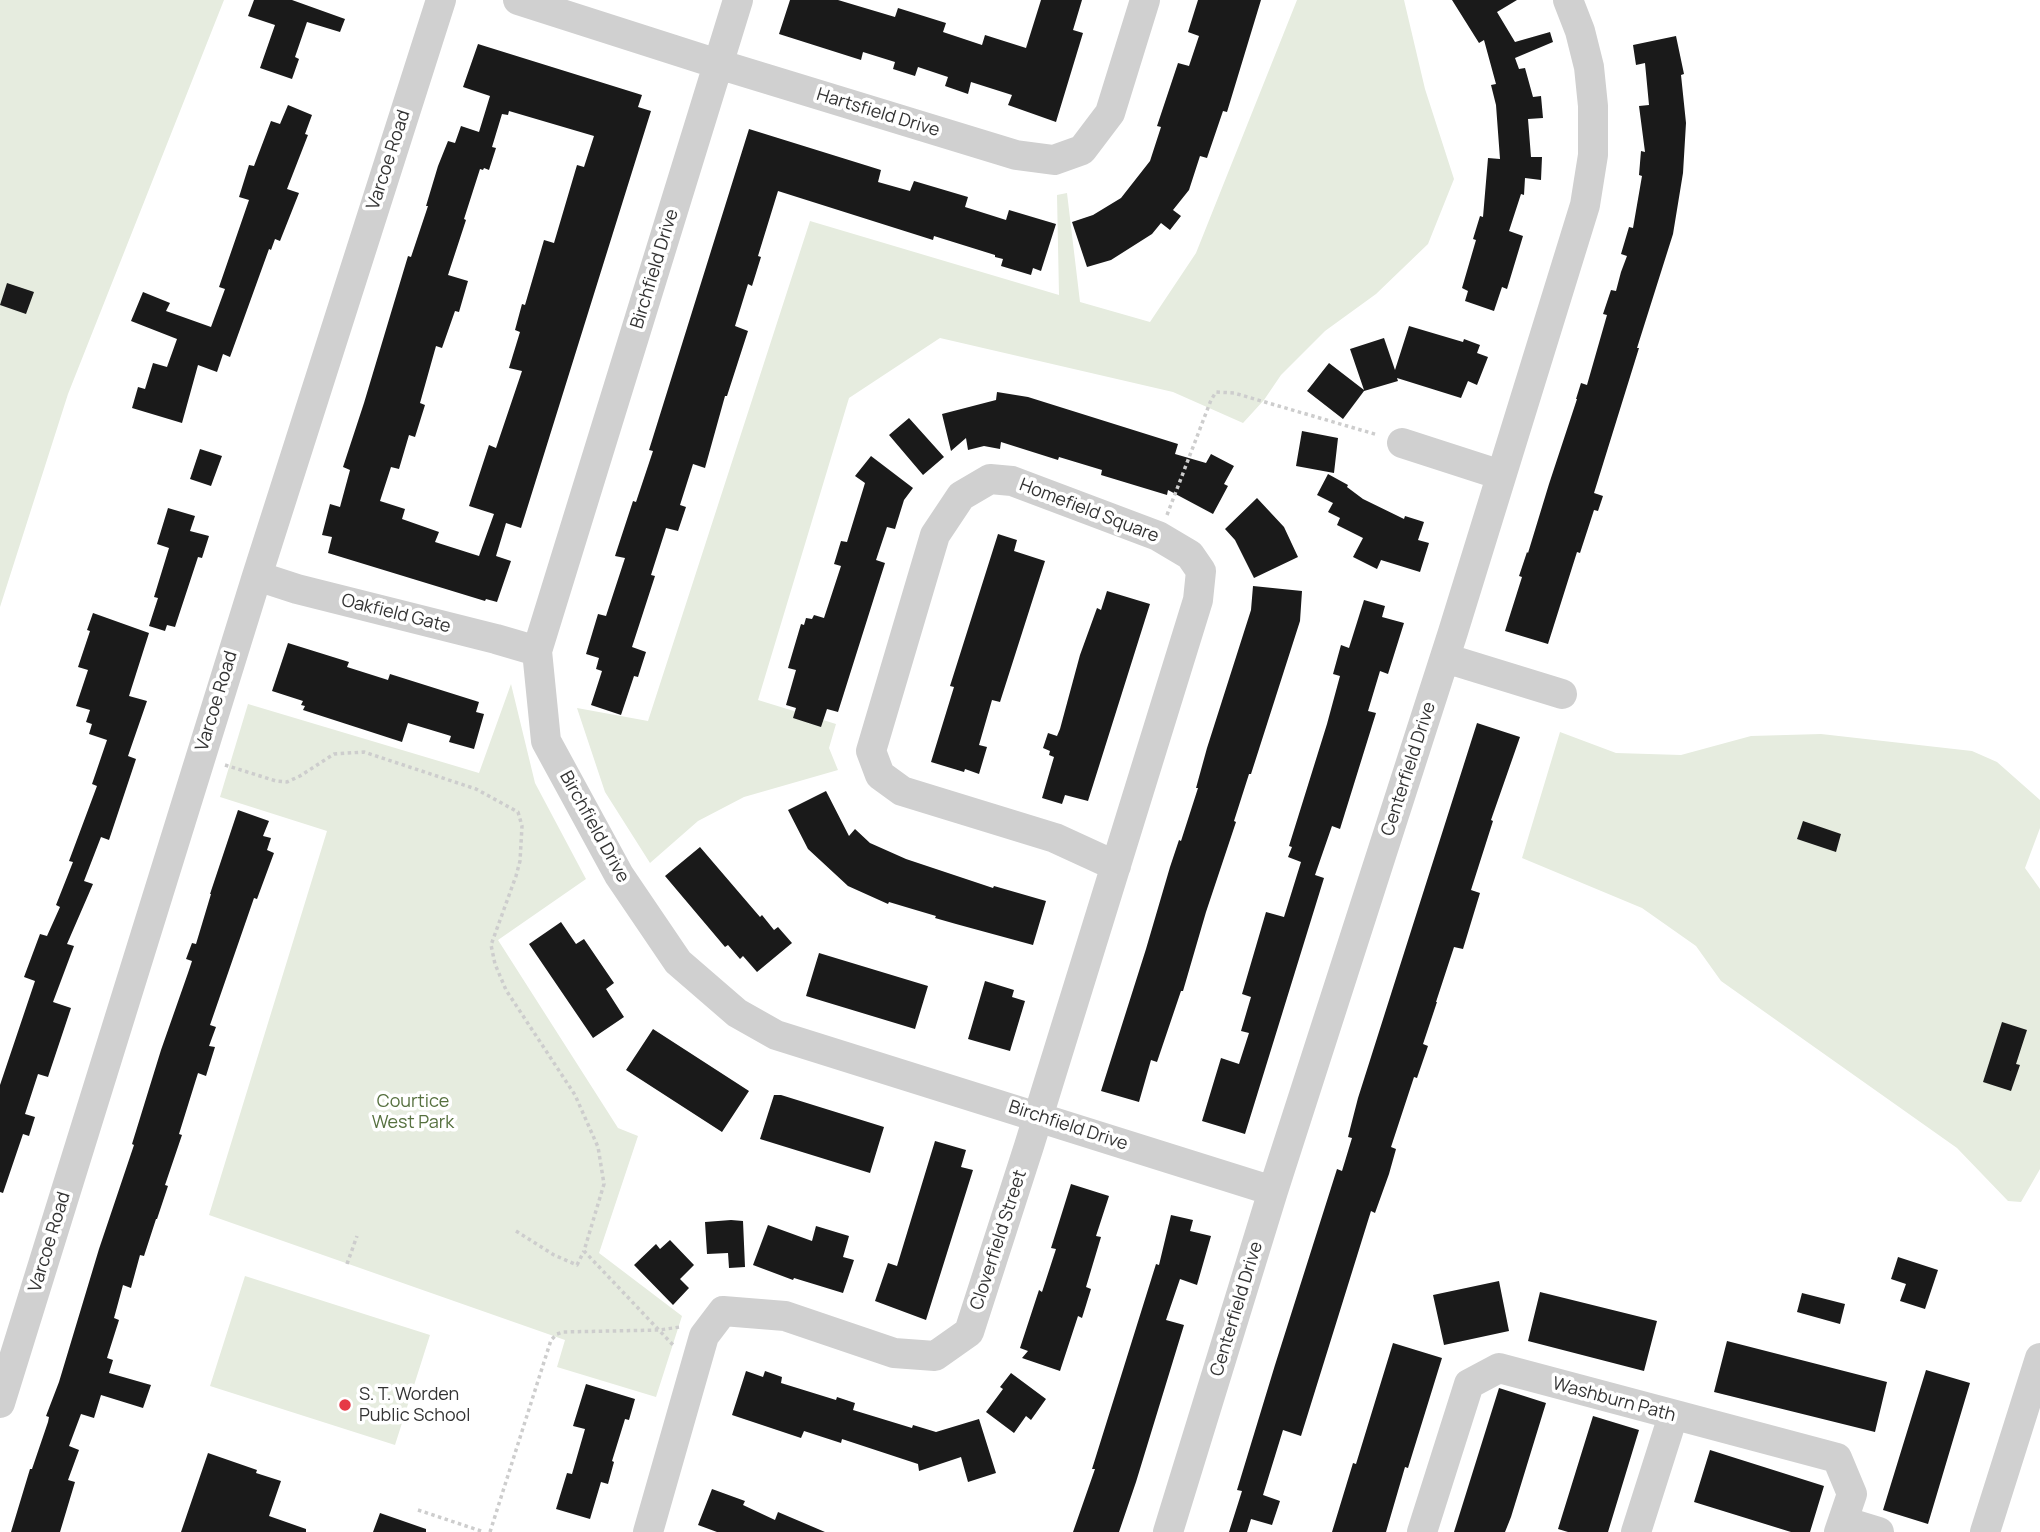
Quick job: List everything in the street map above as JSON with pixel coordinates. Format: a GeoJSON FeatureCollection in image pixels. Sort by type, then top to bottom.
{"type":"FeatureCollection","features":[{"type":"Feature","properties":{"kind":"street","name":"Varcoe Road"},"geometry":{"type":"LineString","coordinates":[[0,1403],[200,757],[441,0]]}},
{"type":"Feature","properties":{"kind":"street","name":"Hartsfield Drive"},"geometry":{"type":"LineString","coordinates":[[518,0],[1016,155],[1054,160],[1082,150],[1110,113],[1145,0]]}},
{"type":"Feature","properties":{"kind":"street","name":"Birchfield Drive"},"geometry":{"type":"LineString","coordinates":[[738,0],[537,652],[546,741],[619,875],[678,962],[737,1013],[776,1035],[1273,1191]]}},
{"type":"Feature","properties":{"kind":"street","name":"Centerfield Drive"},"geometry":{"type":"LineString","coordinates":[[1168,1532],[1273,1191],[1445,658],[1585,205],[1593,155],[1593,106],[1589,67],[1569,0]]}},
{"type":"Feature","properties":{"kind":"street"},"geometry":{"type":"LineString","coordinates":[[1402,443],[1501,475]]}},
{"type":"Feature","properties":{"kind":"street","name":"Homefield Square"},"geometry":{"type":"LineString","coordinates":[[1038,1117],[1116,866],[1198,600],[1201,571],[1190,555],[1158,536],[1012,481],[990,479],[961,496],[935,535],[871,751],[880,775],[902,792],[1055,838],[1116,866]]}},
{"type":"Feature","properties":{"kind":"street","name":"Oakfield Gate"},"geometry":{"type":"LineString","coordinates":[[257,576],[537,652]]}},
{"type":"Feature","properties":{"kind":"street"},"geometry":{"type":"LineString","coordinates":[[1445,658],[1562,694]]}},
{"type":"Feature","properties":{"kind":"street","name":"Cloverfield Street"},"geometry":{"type":"LineString","coordinates":[[648,1532],[704,1336],[723,1311],[785,1316],[894,1353],[935,1356],[969,1332],[1038,1117]]}},
{"type":"Feature","properties":{"kind":"street"},"geometry":{"type":"LineString","coordinates":[[1985,1532],[2040,1358]]}},
{"type":"Feature","properties":{"kind":"street","name":"Washburn Path"},"geometry":{"type":"LineString","coordinates":[[1422,1532],[1469,1384],[1499,1368],[1837,1458],[1852,1494],[1841,1526]]}},
{"type":"Feature","properties":{"kind":"street"},"geometry":{"type":"LineString","coordinates":[[1636,1532],[1673,1416]]}},
{"type":"Feature","properties":{"kind":"street"},"geometry":{"type":"LineString","coordinates":[[1841,1526],[1879,1532]]}},
{"type":"Feature","properties":{"kind":"path"},"geometry":{"type":"LineString","coordinates":[[1158,536],[1210,400],[1216,393],[1234,393],[1402,443]]}},
{"type":"Feature","properties":{"kind":"path"},"geometry":{"type":"LineString","coordinates":[[200,757],[287,782],[334,754],[364,752],[476,789],[518,813],[522,827],[520,861],[491,945],[495,964],[506,990],[575,1095],[598,1147],[604,1184],[584,1251],[577,1265],[554,1255],[516,1231]]}},
{"type":"Feature","properties":{"kind":"path"},"geometry":{"type":"LineString","coordinates":[[347,1264],[357,1236]]}},
{"type":"Feature","properties":{"kind":"path"},"geometry":{"type":"LineString","coordinates":[[584,1251],[674,1346]]}},
{"type":"Feature","properties":{"kind":"path"},"geometry":{"type":"LineString","coordinates":[[490,1532],[551,1340],[563,1332],[659,1330],[680,1327]]}},
{"type":"Feature","properties":{"kind":"path"},"geometry":{"type":"LineString","coordinates":[[418,1510],[484,1532]]}},
{"type":"Feature","properties":{"kind":"green space"},"geometry":{"type":"Polygon","coordinates":[[[0,0],[224,0],[68,394],[0,607],[0,0]]]}},
{"type":"Feature","properties":{"kind":"green space"},"geometry":{"type":"Polygon","coordinates":[[[1297,0],[1404,0],[1425,89],[1454,179],[1428,244],[1376,294],[1325,331],[1281,375],[1264,400],[1243,423],[1173,392],[940,338],[849,398],[758,700],[836,724],[829,748],[838,770],[744,797],[698,821],[650,863],[605,792],[577,708],[648,721],[810,221],[1059,295],[1057,195],[1067,193],[1080,302],[1150,322],[1196,253],[1297,0]]]}},
{"type":"Feature","properties":{"kind":"green space","name":"Courtice West Park"},"geometry":{"type":"Polygon","coordinates":[[[511,684],[535,783],[586,879],[498,940],[618,1128],[638,1136],[599,1253],[682,1316],[656,1397],[557,1367],[565,1340],[209,1215],[327,831],[220,797],[248,704],[479,773],[511,684]]]}},
{"type":"Feature","properties":{"kind":"green space"},"geometry":{"type":"Polygon","coordinates":[[[1560,732],[1616,753],[1681,755],[1751,736],[1821,734],[1972,751],[1997,762],[2040,800],[2040,828],[2025,868],[2040,889],[2040,1169],[2021,1202],[2008,1201],[1957,1148],[1721,981],[1696,946],[1642,908],[1522,858],[1560,732]]]}},
{"type":"Feature","properties":{"kind":"green space"},"geometry":{"type":"Polygon","coordinates":[[[245,1276],[430,1335],[395,1445],[210,1386],[245,1276]]]}},
{"type":"Feature","properties":{"kind":"building"},"geometry":{"type":"Polygon","coordinates":[[[254,0],[292,0],[345,19],[340,32],[307,22],[295,57],[299,59],[292,79],[260,68],[275,25],[248,16],[254,0]]]}},
{"type":"Feature","properties":{"kind":"building"},"geometry":{"type":"Polygon","coordinates":[[[790,0],[838,0],[895,17],[898,8],[946,23],[943,32],[982,45],[985,35],[1026,48],[1041,0],[1082,0],[1073,30],[1083,33],[1056,122],[1008,105],[1012,95],[971,82],[968,94],[945,86],[948,77],[918,67],[915,76],[893,69],[895,62],[863,52],[861,60],[779,34],[790,0]]]}},
{"type":"Feature","properties":{"kind":"building"},"geometry":{"type":"Polygon","coordinates":[[[1198,0],[1261,0],[1227,112],[1223,111],[1207,158],[1200,156],[1189,190],[1173,210],[1181,216],[1170,230],[1161,223],[1152,234],[1111,260],[1087,267],[1072,222],[1093,215],[1121,198],[1150,161],[1161,127],[1157,126],[1178,63],[1189,66],[1199,36],[1188,32],[1198,0]]]}},
{"type":"Feature","properties":{"kind":"building"},"geometry":{"type":"Polygon","coordinates":[[[1452,0],[1517,0],[1497,12],[1515,42],[1550,32],[1553,42],[1515,58],[1519,69],[1525,68],[1533,97],[1541,96],[1543,118],[1528,119],[1531,157],[1542,157],[1541,180],[1525,178],[1524,195],[1521,194],[1509,231],[1523,236],[1507,289],[1502,287],[1494,311],[1465,301],[1468,291],[1462,288],[1476,240],[1473,239],[1480,216],[1483,217],[1488,158],[1500,159],[1496,105],[1491,85],[1496,84],[1484,40],[1479,43],[1452,0]]]}},
{"type":"Feature","properties":{"kind":"building"},"geometry":{"type":"Polygon","coordinates":[[[1676,36],[1684,74],[1681,75],[1686,123],[1683,173],[1673,234],[1594,493],[1603,496],[1598,511],[1594,510],[1580,553],[1577,552],[1548,644],[1505,631],[1522,577],[1519,576],[1581,383],[1587,385],[1607,315],[1603,314],[1611,290],[1616,291],[1627,256],[1621,254],[1629,227],[1633,228],[1642,176],[1639,175],[1641,151],[1645,152],[1639,106],[1649,105],[1645,63],[1636,65],[1633,45],[1676,36]]]}},
{"type":"Feature","properties":{"kind":"building"},"geometry":{"type":"Polygon","coordinates":[[[478,44],[642,95],[638,107],[651,111],[521,528],[506,523],[496,556],[511,561],[497,602],[485,601],[328,553],[332,537],[322,535],[330,504],[340,507],[350,470],[343,467],[408,256],[411,257],[428,206],[438,166],[448,141],[455,143],[461,126],[479,132],[490,96],[463,87],[478,44]],[[509,111],[508,115],[502,114],[492,147],[496,148],[489,170],[480,169],[448,275],[468,281],[459,312],[455,311],[442,348],[436,346],[420,403],[425,405],[415,437],[409,435],[399,469],[391,467],[380,501],[405,509],[402,519],[439,532],[435,542],[479,556],[494,514],[469,506],[489,445],[496,448],[522,371],[509,368],[520,332],[515,330],[522,304],[525,305],[544,240],[554,243],[577,165],[584,167],[594,136],[509,111]]]}},
{"type":"Feature","properties":{"kind":"building"},"geometry":{"type":"Polygon","coordinates":[[[288,105],[312,115],[305,134],[308,135],[287,189],[299,193],[280,241],[275,239],[271,250],[269,249],[230,357],[223,354],[217,372],[198,365],[182,423],[132,408],[138,387],[145,389],[153,363],[167,367],[177,339],[131,321],[143,292],[170,303],[166,311],[211,327],[225,289],[219,287],[249,200],[239,197],[249,165],[254,166],[271,121],[280,124],[288,105]]]}},
{"type":"Feature","properties":{"kind":"building"},"geometry":{"type":"Polygon","coordinates":[[[749,129],[881,170],[878,182],[910,191],[914,181],[968,197],[965,207],[1006,220],[1009,210],[1056,224],[1041,271],[1033,268],[1031,275],[1001,266],[1003,259],[995,255],[934,236],[933,240],[778,191],[758,256],[761,257],[752,286],[748,284],[735,326],[748,331],[725,396],[705,468],[693,464],[680,505],[686,507],[678,531],[666,528],[651,575],[655,576],[632,647],[646,652],[638,677],[634,676],[621,715],[591,705],[602,671],[596,669],[599,658],[586,654],[598,614],[606,616],[625,558],[615,556],[653,451],[649,450],[749,129]]]}},
{"type":"Feature","properties":{"kind":"building"},"geometry":{"type":"Polygon","coordinates":[[[7,283],[34,292],[26,314],[0,305],[7,283]]]}},
{"type":"Feature","properties":{"kind":"building"},"geometry":{"type":"Polygon","coordinates":[[[1409,326],[1480,345],[1477,353],[1488,357],[1477,385],[1468,381],[1461,398],[1397,378],[1398,381],[1364,391],[1343,419],[1307,391],[1329,363],[1364,390],[1350,349],[1384,338],[1395,370],[1409,326]]]}},
{"type":"Feature","properties":{"kind":"building"},"geometry":{"type":"Polygon","coordinates":[[[997,392],[1028,397],[1178,444],[1175,454],[1206,463],[1211,454],[1234,466],[1224,484],[1228,486],[1213,514],[1168,490],[1167,495],[1101,475],[1102,470],[1059,457],[1058,460],[1001,442],[1000,449],[984,446],[968,450],[966,438],[951,451],[942,414],[996,400],[997,392]]]}},
{"type":"Feature","properties":{"kind":"building"},"geometry":{"type":"Polygon","coordinates":[[[909,418],[944,457],[923,475],[889,435],[909,418]]]}},
{"type":"Feature","properties":{"kind":"building"},"geometry":{"type":"Polygon","coordinates":[[[1302,431],[1338,438],[1334,473],[1296,466],[1302,431]]]}},
{"type":"Feature","properties":{"kind":"building"},"geometry":{"type":"Polygon","coordinates":[[[200,449],[222,456],[211,486],[190,479],[200,449]]]}},
{"type":"Feature","properties":{"kind":"building"},"geometry":{"type":"Polygon","coordinates":[[[871,456],[913,488],[904,500],[895,529],[887,527],[876,560],[885,563],[838,712],[827,709],[821,727],[793,718],[796,708],[786,705],[796,670],[788,668],[801,624],[804,625],[806,618],[812,619],[814,615],[824,618],[841,566],[834,564],[841,541],[847,542],[865,483],[855,476],[871,456]]]}},
{"type":"Feature","properties":{"kind":"building"},"geometry":{"type":"Polygon","coordinates":[[[1328,474],[1348,485],[1347,487],[1363,499],[1404,519],[1405,516],[1424,522],[1418,540],[1429,543],[1420,572],[1381,560],[1377,569],[1353,557],[1363,538],[1337,525],[1340,518],[1328,512],[1333,503],[1317,495],[1328,474]]]}},
{"type":"Feature","properties":{"kind":"building"},"geometry":{"type":"Polygon","coordinates":[[[1257,498],[1284,527],[1298,557],[1254,578],[1235,540],[1225,529],[1257,498]]]}},
{"type":"Feature","properties":{"kind":"building"},"geometry":{"type":"Polygon","coordinates":[[[168,508],[195,516],[190,531],[209,536],[202,558],[198,557],[175,627],[167,625],[165,631],[149,626],[158,598],[154,597],[169,548],[157,544],[168,508]]]}},
{"type":"Feature","properties":{"kind":"building"},"geometry":{"type":"Polygon","coordinates":[[[998,534],[1017,540],[1014,551],[1045,561],[1000,702],[992,700],[979,745],[987,747],[979,774],[931,762],[954,687],[950,686],[998,534]]]}},
{"type":"Feature","properties":{"kind":"building"},"geometry":{"type":"Polygon","coordinates":[[[1253,586],[1302,591],[1300,621],[1234,821],[1236,822],[1183,991],[1157,1062],[1151,1060],[1139,1102],[1101,1091],[1170,867],[1198,788],[1207,748],[1251,610],[1253,586]]]}},
{"type":"Feature","properties":{"kind":"building"},"geometry":{"type":"Polygon","coordinates":[[[1107,591],[1150,604],[1088,801],[1065,795],[1062,804],[1042,798],[1054,757],[1049,755],[1050,751],[1043,748],[1048,733],[1057,736],[1060,729],[1080,655],[1097,608],[1101,610],[1107,591]]]}},
{"type":"Feature","properties":{"kind":"building"},"geometry":{"type":"Polygon","coordinates":[[[1364,600],[1385,606],[1382,617],[1404,623],[1388,674],[1380,671],[1368,711],[1376,713],[1340,829],[1332,826],[1315,875],[1324,878],[1245,1134],[1202,1121],[1221,1058],[1239,1064],[1249,1033],[1241,1031],[1251,997],[1242,994],[1266,912],[1284,917],[1301,862],[1288,857],[1292,847],[1289,846],[1340,676],[1333,674],[1341,645],[1349,648],[1364,600]]]}},
{"type":"Feature","properties":{"kind":"building"},"geometry":{"type":"Polygon","coordinates":[[[93,613],[149,633],[129,696],[147,701],[128,756],[136,759],[109,840],[101,837],[84,881],[93,884],[67,944],[74,946],[53,1002],[71,1008],[48,1077],[38,1074],[25,1114],[35,1117],[29,1136],[23,1134],[3,1193],[0,1192],[0,1085],[35,981],[24,977],[40,934],[47,936],[60,907],[56,905],[97,786],[92,784],[107,740],[89,734],[92,724],[86,722],[90,710],[76,706],[88,670],[78,667],[93,613]]]}},
{"type":"Feature","properties":{"kind":"building"},"geometry":{"type":"Polygon","coordinates":[[[288,643],[349,662],[347,667],[388,680],[390,674],[479,702],[476,712],[484,714],[474,749],[449,742],[451,736],[408,723],[402,742],[303,710],[303,701],[272,691],[288,643]]]}},
{"type":"Feature","properties":{"kind":"building"},"geometry":{"type":"Polygon","coordinates":[[[1477,723],[1520,737],[1491,820],[1493,821],[1471,890],[1480,893],[1463,949],[1454,947],[1423,1044],[1428,1046],[1417,1078],[1414,1077],[1391,1147],[1396,1149],[1389,1174],[1375,1213],[1371,1211],[1301,1436],[1283,1430],[1263,1495],[1280,1501],[1272,1525],[1251,1519],[1247,1532],[1229,1532],[1242,1491],[1237,1490],[1275,1365],[1337,1169],[1342,1171],[1352,1138],[1348,1137],[1358,1098],[1477,723]]]}},
{"type":"Feature","properties":{"kind":"building"},"geometry":{"type":"Polygon","coordinates":[[[826,791],[849,836],[855,829],[870,843],[906,859],[993,888],[994,886],[1046,901],[1033,945],[935,918],[936,916],[889,902],[888,904],[848,886],[808,849],[788,810],[826,791]]]}},
{"type":"Feature","properties":{"kind":"building"},"geometry":{"type":"Polygon","coordinates":[[[238,810],[269,821],[263,836],[271,838],[267,850],[274,853],[257,899],[254,898],[210,1025],[216,1027],[209,1046],[215,1047],[206,1076],[198,1073],[157,1219],[144,1256],[140,1255],[131,1288],[123,1285],[114,1318],[119,1320],[107,1358],[113,1360],[109,1373],[151,1385],[143,1408],[101,1395],[94,1418],[81,1414],[69,1446],[79,1450],[68,1480],[75,1482],[60,1532],[11,1532],[48,1422],[49,1417],[46,1416],[134,1145],[132,1144],[161,1050],[192,961],[186,959],[192,943],[196,944],[238,810]]]}},
{"type":"Feature","properties":{"kind":"building"},"geometry":{"type":"Polygon","coordinates":[[[1803,821],[1841,834],[1836,852],[1797,839],[1803,821]]]}},
{"type":"Feature","properties":{"kind":"building"},"geometry":{"type":"Polygon","coordinates":[[[700,847],[760,917],[762,915],[774,930],[778,927],[792,943],[757,972],[743,956],[740,959],[728,945],[725,947],[665,876],[700,847]]]}},
{"type":"Feature","properties":{"kind":"building"},"geometry":{"type":"Polygon","coordinates":[[[561,922],[576,944],[584,939],[614,983],[606,989],[624,1017],[593,1038],[529,944],[561,922]]]}},
{"type":"Feature","properties":{"kind":"building"},"geometry":{"type":"Polygon","coordinates":[[[819,953],[928,986],[915,1029],[806,996],[819,953]]]}},
{"type":"Feature","properties":{"kind":"building"},"geometry":{"type":"Polygon","coordinates":[[[985,981],[1014,990],[1012,997],[1025,1001],[1010,1051],[968,1039],[985,981]]]}},
{"type":"Feature","properties":{"kind":"building"},"geometry":{"type":"Polygon","coordinates":[[[2002,1022],[2027,1030],[2016,1064],[2020,1065],[2011,1091],[1983,1082],[2002,1022]]]}},
{"type":"Feature","properties":{"kind":"building"},"geometry":{"type":"Polygon","coordinates":[[[653,1029],[749,1091],[722,1132],[626,1070],[653,1029]]]}},
{"type":"Feature","properties":{"kind":"building"},"geometry":{"type":"Polygon","coordinates":[[[774,1095],[884,1127],[870,1173],[760,1139],[774,1095]]]}},
{"type":"Feature","properties":{"kind":"building"},"geometry":{"type":"Polygon","coordinates":[[[935,1141],[966,1150],[961,1167],[973,1170],[926,1320],[875,1301],[888,1263],[897,1266],[935,1141]]]}},
{"type":"Feature","properties":{"kind":"building"},"geometry":{"type":"Polygon","coordinates":[[[1071,1184],[1109,1196],[1096,1236],[1101,1237],[1086,1287],[1091,1289],[1082,1318],[1078,1316],[1060,1371],[1022,1358],[1028,1351],[1020,1348],[1056,1249],[1051,1248],[1071,1184]]]}},
{"type":"Feature","properties":{"kind":"building"},"geometry":{"type":"Polygon","coordinates":[[[1171,1215],[1193,1220],[1190,1231],[1211,1236],[1197,1285],[1180,1279],[1166,1320],[1184,1325],[1119,1532],[1073,1532],[1095,1469],[1092,1469],[1156,1264],[1159,1265],[1171,1215]]]}},
{"type":"Feature","properties":{"kind":"building"},"geometry":{"type":"Polygon","coordinates":[[[743,1221],[745,1267],[729,1268],[728,1253],[707,1254],[705,1222],[743,1221]]]}},
{"type":"Feature","properties":{"kind":"building"},"geometry":{"type":"Polygon","coordinates":[[[768,1225],[812,1241],[816,1226],[849,1236],[843,1257],[854,1260],[843,1293],[794,1278],[793,1280],[753,1265],[768,1225]]]}},
{"type":"Feature","properties":{"kind":"building"},"geometry":{"type":"Polygon","coordinates":[[[670,1240],[694,1265],[680,1279],[689,1288],[673,1305],[634,1265],[656,1244],[660,1249],[670,1240]]]}},
{"type":"Feature","properties":{"kind":"building"},"geometry":{"type":"Polygon","coordinates":[[[1898,1257],[1938,1270],[1925,1309],[1900,1301],[1906,1284],[1891,1279],[1898,1257]]]}},
{"type":"Feature","properties":{"kind":"building"},"geometry":{"type":"Polygon","coordinates":[[[1499,1281],[1509,1331],[1444,1345],[1433,1295],[1499,1281]]]}},
{"type":"Feature","properties":{"kind":"building"},"geometry":{"type":"Polygon","coordinates":[[[1540,1292],[1657,1321],[1644,1371],[1528,1341],[1540,1292]]]}},
{"type":"Feature","properties":{"kind":"building"},"geometry":{"type":"Polygon","coordinates":[[[1802,1293],[1845,1304],[1840,1324],[1797,1312],[1802,1293]]]}},
{"type":"Feature","properties":{"kind":"building"},"geometry":{"type":"Polygon","coordinates":[[[1727,1341],[1887,1382],[1875,1432],[1714,1392],[1727,1341]]]}},
{"type":"Feature","properties":{"kind":"building"},"geometry":{"type":"Polygon","coordinates":[[[1393,1343],[1442,1358],[1408,1468],[1405,1467],[1386,1532],[1332,1532],[1353,1463],[1356,1464],[1393,1343]]]}},
{"type":"Feature","properties":{"kind":"building"},"geometry":{"type":"Polygon","coordinates":[[[1926,1370],[1970,1383],[1928,1524],[1883,1510],[1926,1370]]]}},
{"type":"Feature","properties":{"kind":"building"},"geometry":{"type":"Polygon","coordinates":[[[746,1371],[763,1377],[765,1371],[782,1377],[781,1383],[855,1403],[853,1410],[912,1428],[913,1425],[936,1432],[979,1419],[996,1473],[968,1482],[961,1457],[919,1471],[918,1464],[842,1439],[841,1443],[804,1431],[801,1438],[732,1415],[746,1371]]]}},
{"type":"Feature","properties":{"kind":"building"},"geometry":{"type":"Polygon","coordinates":[[[1011,1373],[1046,1399],[1031,1420],[1026,1416],[1014,1433],[986,1412],[1011,1373]]]}},
{"type":"Feature","properties":{"kind":"building"},"geometry":{"type":"Polygon","coordinates":[[[586,1384],[635,1399],[629,1420],[625,1419],[608,1484],[601,1482],[590,1519],[556,1509],[567,1473],[572,1474],[585,1429],[573,1426],[586,1384]]]}},
{"type":"Feature","properties":{"kind":"building"},"geometry":{"type":"Polygon","coordinates":[[[1499,1388],[1546,1403],[1511,1517],[1505,1532],[1454,1532],[1499,1388]]]}},
{"type":"Feature","properties":{"kind":"building"},"geometry":{"type":"Polygon","coordinates":[[[1593,1416],[1639,1430],[1608,1532],[1568,1532],[1558,1529],[1593,1416]]]}},
{"type":"Feature","properties":{"kind":"building"},"geometry":{"type":"Polygon","coordinates":[[[1710,1450],[1824,1486],[1810,1532],[1791,1532],[1694,1502],[1710,1450]]]}},
{"type":"Feature","properties":{"kind":"building"},"geometry":{"type":"Polygon","coordinates":[[[208,1453],[281,1481],[269,1516],[306,1529],[306,1532],[181,1532],[208,1453]]]}},
{"type":"Feature","properties":{"kind":"building"},"geometry":{"type":"Polygon","coordinates":[[[712,1489],[745,1501],[743,1505],[775,1520],[778,1512],[825,1532],[717,1532],[698,1525],[712,1489]]]}},
{"type":"Feature","properties":{"kind":"building"},"geometry":{"type":"Polygon","coordinates":[[[380,1513],[426,1529],[426,1532],[373,1532],[380,1513]]]}},
{"type":"Feature","properties":{"kind":"place","name":"S. T. Worden Public School"},"geometry":{"type":"Point","coordinates":[345,1405]}}]}
